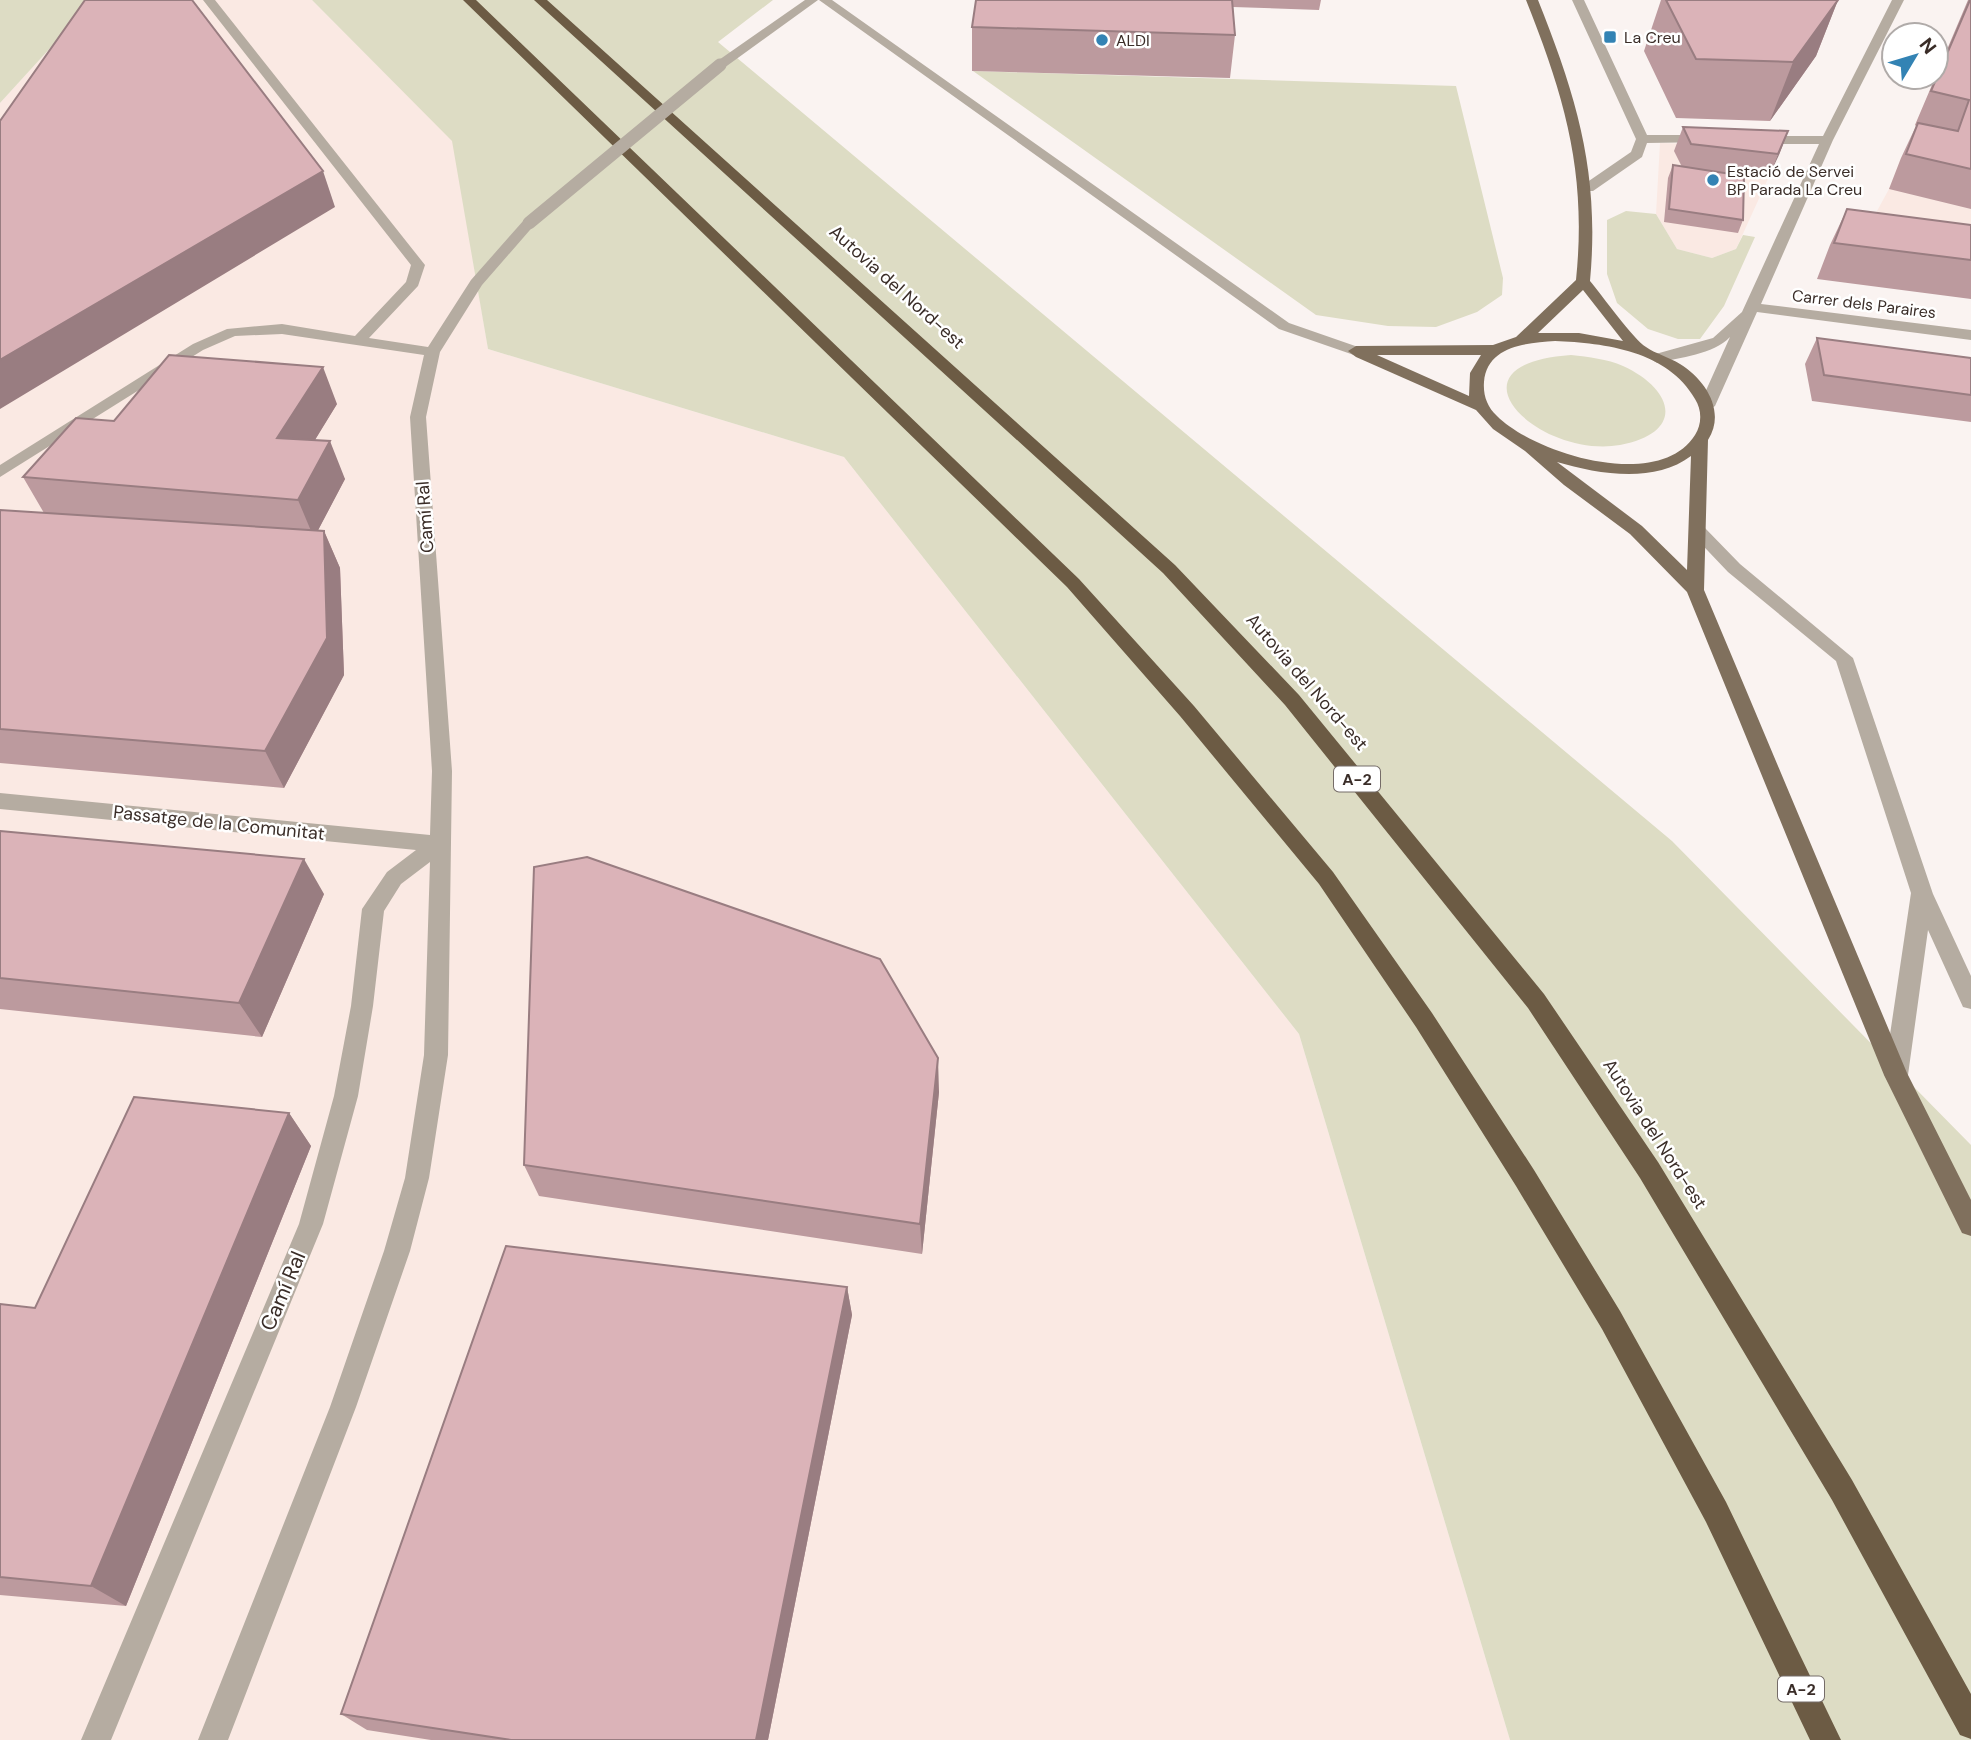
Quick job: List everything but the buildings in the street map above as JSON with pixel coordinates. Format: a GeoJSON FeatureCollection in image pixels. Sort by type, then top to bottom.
{"type":"FeatureCollection","features":[{"type":"Feature","properties":{"kind":"highway","name":"A-2"},"geometry":{"type":"LineString","coordinates":[[469,0],[1073,583],[1187,711],[1325,878],[1424,1020],[1525,1178],[1611,1320],[1716,1512],[1826,1740]]}},
{"type":"Feature","properties":{"kind":"highway","name":"Autovia del Nord-est"},"geometry":{"type":"LineString","coordinates":[[540,0],[1169,569],[1308,720],[1536,1002],[1649,1170],[1842,1490],[1971,1724]]}},
{"type":"Feature","properties":{"kind":"main road"},"geometry":{"type":"LineString","coordinates":[[1522,339],[1583,281],[1588,188],[1580,138],[1560,71],[1532,0]]}},
{"type":"Feature","properties":{"kind":"main road"},"geometry":{"type":"LineString","coordinates":[[1583,281],[1639,350]]}},
{"type":"Feature","properties":{"kind":"main road"},"geometry":{"type":"LineString","coordinates":[[1481,407],[1475,386],[1479,366],[1496,350],[1522,339],[1555,335],[1590,337],[1639,350],[1657,358],[1689,380],[1707,406],[1709,424],[1700,441],[1695,590]]}},
{"type":"Feature","properties":{"kind":"main road"},"geometry":{"type":"LineString","coordinates":[[1356,352],[1496,350]]}},
{"type":"Feature","properties":{"kind":"main road"},"geometry":{"type":"LineString","coordinates":[[1356,352],[1481,407],[1501,429],[1531,448],[1573,484],[1643,536],[1695,590],[1896,1075],[1971,1225]]}},
{"type":"Feature","properties":{"kind":"main road"},"geometry":{"type":"LineString","coordinates":[[1531,448],[1588,465],[1620,468],[1670,462],[1700,441]]}},
{"type":"Feature","properties":{"kind":"street"},"geometry":{"type":"LineString","coordinates":[[209,0],[418,265],[413,284],[359,340]]}},
{"type":"Feature","properties":{"kind":"street","name":"Camí Ral"},"geometry":{"type":"LineString","coordinates":[[214,1740],[343,1407],[397,1251],[417,1178],[430,1107],[436,1055],[438,844],[442,771],[418,417],[432,352],[476,283],[529,223],[720,65],[811,0]]}},
{"type":"Feature","properties":{"kind":"street"},"geometry":{"type":"LineString","coordinates":[[825,0],[1284,326],[1356,352]]}},
{"type":"Feature","properties":{"kind":"street"},"geometry":{"type":"LineString","coordinates":[[1578,0],[1642,139],[1637,154],[1588,188]]}},
{"type":"Feature","properties":{"kind":"street"},"geometry":{"type":"LineString","coordinates":[[1707,406],[1827,140],[1898,0]]}},
{"type":"Feature","properties":{"kind":"street"},"geometry":{"type":"LineString","coordinates":[[1642,139],[1721,139]]}},
{"type":"Feature","properties":{"kind":"street"},"geometry":{"type":"LineString","coordinates":[[1748,139],[1827,140]]}},
{"type":"Feature","properties":{"kind":"street"},"geometry":{"type":"LineString","coordinates":[[1657,358],[1718,341],[1753,307]]}},
{"type":"Feature","properties":{"kind":"street","name":"Carrer dels Paraires"},"geometry":{"type":"LineString","coordinates":[[1753,307],[1971,335]]}},
{"type":"Feature","properties":{"kind":"street"},"geometry":{"type":"LineString","coordinates":[[0,472],[198,347],[232,332],[282,328],[432,352]]}},
{"type":"Feature","properties":{"kind":"street"},"geometry":{"type":"LineString","coordinates":[[1698,531],[1734,568],[1844,658],[1922,893],[1971,1000]]}},
{"type":"Feature","properties":{"kind":"street","name":"Passatge de la Comunitat"},"geometry":{"type":"LineString","coordinates":[[0,801],[438,844]]}},
{"type":"Feature","properties":{"kind":"street","name":"Camí Ral"},"geometry":{"type":"LineString","coordinates":[[96,1740],[311,1224],[346,1096],[362,1006],[373,909],[394,878],[438,844]]}},
{"type":"Feature","properties":{"kind":"street"},"geometry":{"type":"LineString","coordinates":[[1896,1075],[1922,893]]}},
{"type":"Feature","properties":{"kind":"shaded area"},"geometry":{"type":"Polygon","coordinates":[[[94,0],[312,0],[453,141],[488,349],[844,457],[1299,1034],[1510,1740],[0,1740],[0,103],[94,0]]]}},
{"type":"Feature","properties":{"kind":"shaded area"},"geometry":{"type":"Polygon","coordinates":[[[1971,0],[1971,246],[1865,233],[1889,189],[1901,158],[1940,166],[1951,135],[1915,125],[1930,91],[1950,91],[1950,47],[1971,0]]]}},
{"type":"Feature","properties":{"kind":"shaded area","name":"Estació de Servei BP Parada La Creu"},"geometry":{"type":"Polygon","coordinates":[[[1660,143],[1783,146],[1736,249],[1712,258],[1677,249],[1656,214],[1660,143]]]}},
{"type":"Feature","properties":{"kind":"green space"},"geometry":{"type":"Polygon","coordinates":[[[0,0],[94,0],[0,103],[0,0]]]}},
{"type":"Feature","properties":{"kind":"green space"},"geometry":{"type":"Polygon","coordinates":[[[312,0],[773,0],[718,42],[1672,841],[1971,1145],[1971,1740],[1510,1740],[1299,1034],[844,457],[488,349],[452,141],[312,0]]]}},
{"type":"Feature","properties":{"kind":"green space"},"geometry":{"type":"Polygon","coordinates":[[[973,71],[1456,86],[1503,278],[1502,295],[1477,312],[1436,327],[1388,326],[1316,315],[973,71]]]}},
{"type":"Feature","properties":{"kind":"green space"},"geometry":{"type":"Polygon","coordinates":[[[1626,211],[1656,214],[1677,249],[1712,258],[1736,249],[1743,235],[1755,237],[1724,306],[1700,339],[1678,339],[1648,329],[1617,303],[1607,274],[1607,220],[1626,211]]]}},
{"type":"Feature","properties":{"kind":"green space"},"geometry":{"type":"Polygon","coordinates":[[[1571,355],[1623,366],[1654,387],[1662,398],[1665,410],[1663,421],[1655,431],[1641,439],[1620,445],[1589,446],[1559,438],[1534,425],[1515,409],[1507,391],[1511,375],[1532,362],[1571,355]]]}},
{"type":"Feature","properties":{"kind":"place","name":"La Creu"},"geometry":{"type":"Point","coordinates":[1610,37]}},
{"type":"Feature","properties":{"kind":"place","name":"ALDI"},"geometry":{"type":"Point","coordinates":[1102,40]}},
{"type":"Feature","properties":{"kind":"place","name":"Estació de Servei BP Parada La Creu"},"geometry":{"type":"Point","coordinates":[1713,180]}}]}
